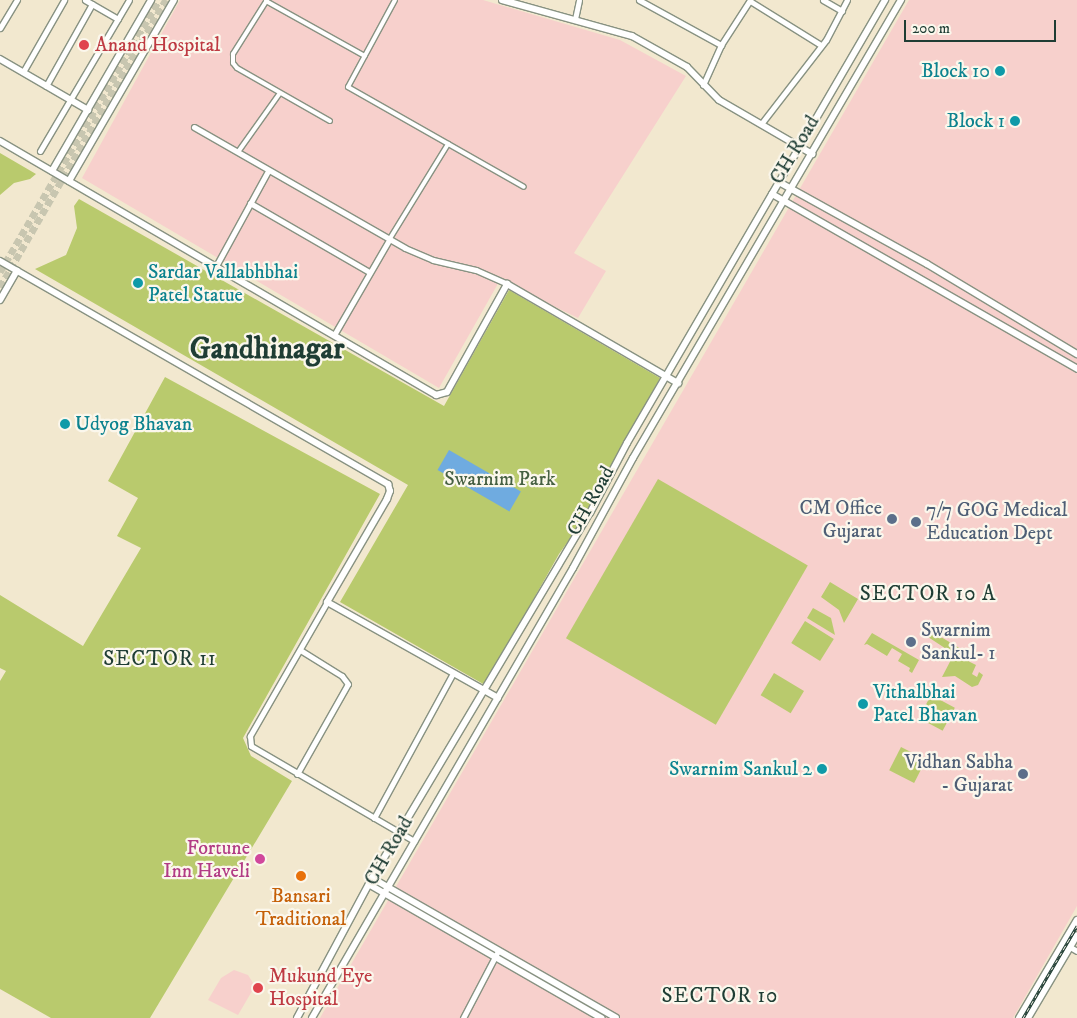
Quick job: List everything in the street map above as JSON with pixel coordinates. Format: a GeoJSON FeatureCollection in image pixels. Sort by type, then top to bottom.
{"type":"FeatureCollection","features":[{"type":"Feature","properties":{"kind":"street"},"geometry":{"type":"LineString","coordinates":[[0,28],[16,0]]}},
{"type":"Feature","properties":{"kind":"street"},"geometry":{"type":"LineString","coordinates":[[23,72],[64,0]]}},
{"type":"Feature","properties":{"kind":"street"},"geometry":{"type":"LineString","coordinates":[[85,0],[118,19]]}},
{"type":"Feature","properties":{"kind":"street"},"geometry":{"type":"LineString","coordinates":[[40,151],[129,0]]}},
{"type":"Feature","properties":{"kind":"street"},"geometry":{"type":"LineString","coordinates":[[52,171],[151,0]]}},
{"type":"Feature","properties":{"kind":"street"},"geometry":{"type":"LineString","coordinates":[[69,181],[174,0]]}},
{"type":"Feature","properties":{"kind":"street"},"geometry":{"type":"LineString","coordinates":[[395,0],[348,87],[524,187]]}},
{"type":"Feature","properties":{"kind":"street"},"geometry":{"type":"LineString","coordinates":[[502,0],[632,36],[686,67],[719,100],[812,154]]}},
{"type":"Feature","properties":{"kind":"street"},"geometry":{"type":"LineString","coordinates":[[575,19],[579,0]]}},
{"type":"Feature","properties":{"kind":"street"},"geometry":{"type":"LineString","coordinates":[[639,0],[721,45]]}},
{"type":"Feature","properties":{"kind":"street"},"geometry":{"type":"LineString","coordinates":[[823,0],[842,11]]}},
{"type":"Feature","properties":{"kind":"street"},"geometry":{"type":"LineString","coordinates":[[761,124],[821,45],[848,0]]}},
{"type":"Feature","properties":{"kind":"street","name":"CH Road"},"geometry":{"type":"LineString","coordinates":[[297,1018],[399,832],[667,377],[885,0]]}},
{"type":"Feature","properties":{"kind":"street","name":"CH Road"},"geometry":{"type":"LineString","coordinates":[[312,1018],[678,383],[902,0]]}},
{"type":"Feature","properties":{"kind":"street"},"geometry":{"type":"LineString","coordinates":[[330,120],[237,68],[232,58],[266,1],[365,56]]}},
{"type":"Feature","properties":{"kind":"street"},"geometry":{"type":"LineString","coordinates":[[703,85],[721,45],[750,1],[821,45]]}},
{"type":"Feature","properties":{"kind":"street"},"geometry":{"type":"LineString","coordinates":[[46,86],[92,4]]}},
{"type":"Feature","properties":{"kind":"street"},"geometry":{"type":"LineString","coordinates":[[0,59],[88,110]]}},
{"type":"Feature","properties":{"kind":"street"},"geometry":{"type":"LineString","coordinates":[[238,152],[280,93]]}},
{"type":"Feature","properties":{"kind":"street"},"geometry":{"type":"LineString","coordinates":[[194,127],[389,240],[433,260],[476,270],[507,284],[678,383]]}},
{"type":"Feature","properties":{"kind":"street"},"geometry":{"type":"LineString","coordinates":[[0,141],[436,396],[443,395],[507,284]]}},
{"type":"Feature","properties":{"kind":"street"},"geometry":{"type":"LineString","coordinates":[[334,335],[368,272],[448,144]]}},
{"type":"Feature","properties":{"kind":"street"},"geometry":{"type":"LineString","coordinates":[[216,266],[268,171]]}},
{"type":"Feature","properties":{"kind":"street"},"geometry":{"type":"LineString","coordinates":[[779,182],[927,264],[1077,354]]}},
{"type":"Feature","properties":{"kind":"street"},"geometry":{"type":"LineString","coordinates":[[772,194],[1077,369]]}},
{"type":"Feature","properties":{"kind":"street"},"geometry":{"type":"LineString","coordinates":[[250,204],[368,272]]}},
{"type":"Feature","properties":{"kind":"street"},"geometry":{"type":"LineString","coordinates":[[0,261],[388,484],[390,491],[386,499],[250,736],[251,746],[256,750],[414,841]]}},
{"type":"Feature","properties":{"kind":"street"},"geometry":{"type":"LineString","coordinates":[[0,300],[17,270]]}},
{"type":"Feature","properties":{"kind":"street"},"geometry":{"type":"LineString","coordinates":[[328,602],[498,698]]}},
{"type":"Feature","properties":{"kind":"street"},"geometry":{"type":"LineString","coordinates":[[297,774],[348,684],[342,676],[300,650]]}},
{"type":"Feature","properties":{"kind":"street"},"geometry":{"type":"LineString","coordinates":[[374,818],[453,673]]}},
{"type":"Feature","properties":{"kind":"street"},"geometry":{"type":"LineString","coordinates":[[371,882],[388,885],[600,1018]]}},
{"type":"Feature","properties":{"kind":"street"},"geometry":{"type":"LineString","coordinates":[[371,882],[384,892],[616,1018]]}},
{"type":"Feature","properties":{"kind":"street"},"geometry":{"type":"LineString","coordinates":[[1018,1018],[1077,920]]}},
{"type":"Feature","properties":{"kind":"street"},"geometry":{"type":"LineString","coordinates":[[1028,1018],[1077,935]]}},
{"type":"Feature","properties":{"kind":"street"},"geometry":{"type":"LineString","coordinates":[[1070,947],[1077,951]]}},
{"type":"Feature","properties":{"kind":"street"},"geometry":{"type":"LineString","coordinates":[[463,1018],[498,954]]}},
{"type":"Feature","properties":{"kind":"shaded area"},"geometry":{"type":"Polygon","coordinates":[[[180,0],[483,0],[620,40],[686,76],[574,253],[606,271],[578,318],[500,280],[439,388],[82,178],[180,0]]]}},
{"type":"Feature","properties":{"kind":"shaded area","name":"SECTOR 10"},"geometry":{"type":"Polygon","coordinates":[[[909,0],[1077,0],[1077,906],[1013,1018],[320,1018],[909,0]]]}},
{"type":"Feature","properties":{"kind":"shaded area"},"geometry":{"type":"Polygon","coordinates":[[[234,970],[248,975],[255,986],[238,1015],[208,1000],[221,978],[234,970]]]}},
{"type":"Feature","properties":{"kind":"green space"},"geometry":{"type":"Polygon","coordinates":[[[0,153],[36,174],[30,179],[14,183],[0,195],[0,153]]]}},
{"type":"Feature","properties":{"kind":"green space","name":"Swarnim Park"},"geometry":{"type":"Polygon","coordinates":[[[79,199],[444,406],[509,290],[660,378],[581,523],[559,554],[485,685],[340,602],[408,485],[35,269],[66,255],[77,228],[74,206],[79,199]]]}},
{"type":"Feature","properties":{"kind":"green space"},"geometry":{"type":"Polygon","coordinates":[[[165,377],[380,494],[243,738],[251,756],[292,781],[150,1018],[51,1018],[0,989],[0,681],[6,671],[0,668],[0,595],[83,646],[141,548],[117,536],[138,498],[108,481],[165,377]]]}},
{"type":"Feature","properties":{"kind":"green space"},"geometry":{"type":"Polygon","coordinates":[[[658,479],[808,566],[716,725],[566,638],[658,479]]]}},
{"type":"Feature","properties":{"kind":"green space"},"geometry":{"type":"Polygon","coordinates":[[[830,582],[858,599],[844,623],[839,610],[821,597],[830,582]]]}},
{"type":"Feature","properties":{"kind":"green space"},"geometry":{"type":"Polygon","coordinates":[[[813,608],[831,618],[835,635],[807,618],[813,608]]]}},
{"type":"Feature","properties":{"kind":"green space"},"geometry":{"type":"Polygon","coordinates":[[[805,621],[834,639],[820,661],[791,643],[805,621]]]}},
{"type":"Feature","properties":{"kind":"green space"},"geometry":{"type":"Polygon","coordinates":[[[931,631],[971,655],[968,661],[976,665],[972,674],[977,677],[979,672],[983,675],[978,685],[972,687],[955,676],[942,677],[954,654],[928,637],[931,631]]]}},
{"type":"Feature","properties":{"kind":"green space"},"geometry":{"type":"Polygon","coordinates":[[[872,633],[919,660],[912,673],[909,671],[910,668],[898,661],[902,654],[892,648],[887,656],[867,644],[864,645],[872,633]]]}},
{"type":"Feature","properties":{"kind":"green space"},"geometry":{"type":"Polygon","coordinates":[[[774,673],[804,691],[791,713],[761,695],[774,673]]]}},
{"type":"Feature","properties":{"kind":"green space"},"geometry":{"type":"Polygon","coordinates":[[[931,695],[955,708],[943,731],[919,718],[931,695]]]}},
{"type":"Feature","properties":{"kind":"green space"},"geometry":{"type":"Polygon","coordinates":[[[901,747],[926,760],[914,783],[889,770],[901,747]]]}},
{"type":"Feature","properties":{"kind":"water"},"geometry":{"type":"Polygon","coordinates":[[[449,450],[521,491],[509,511],[438,470],[449,450]]]}},
{"type":"Feature","properties":{"kind":"tunnel"},"geometry":{"type":"LineString","coordinates":[[0,272],[159,0]]}},
{"type":"Feature","properties":{"kind":"tunnel"},"geometry":{"type":"LineString","coordinates":[[0,287],[166,0]]}},
{"type":"Feature","properties":{"kind":"railway"},"geometry":{"type":"LineString","coordinates":[[1023,1018],[1077,926]]}},
{"type":"Feature","properties":{"kind":"place","name":"Anand Hospital"},"geometry":{"type":"Point","coordinates":[84,45]}},
{"type":"Feature","properties":{"kind":"place","name":"Block 10"},"geometry":{"type":"Point","coordinates":[1000,71]}},
{"type":"Feature","properties":{"kind":"place","name":"Block 1"},"geometry":{"type":"Point","coordinates":[1015,121]}},
{"type":"Feature","properties":{"kind":"place","name":"Sardar Vallabhbhai Patel Statue"},"geometry":{"type":"Point","coordinates":[138,283]}},
{"type":"Feature","properties":{"kind":"place","name":"Udyog Bhavan"},"geometry":{"type":"Point","coordinates":[65,424]}},
{"type":"Feature","properties":{"kind":"place","name":"CM Office Gujarat"},"geometry":{"type":"Point","coordinates":[892,519]}},
{"type":"Feature","properties":{"kind":"place","name":"7/7 GOG Medical Education Dept"},"geometry":{"type":"Point","coordinates":[916,522]}},
{"type":"Feature","properties":{"kind":"place","name":"Swarnim Sankul- 1"},"geometry":{"type":"Point","coordinates":[911,642]}},
{"type":"Feature","properties":{"kind":"place","name":"Vithalbhai Patel Bhavan"},"geometry":{"type":"Point","coordinates":[863,704]}},
{"type":"Feature","properties":{"kind":"place","name":"Swarnim Sankul 2"},"geometry":{"type":"Point","coordinates":[822,769]}},
{"type":"Feature","properties":{"kind":"place","name":"Vidhan Sabha - Gujarat"},"geometry":{"type":"Point","coordinates":[1023,774]}},
{"type":"Feature","properties":{"kind":"place","name":"Fortune Inn Haveli"},"geometry":{"type":"Point","coordinates":[260,859]}},
{"type":"Feature","properties":{"kind":"place","name":"Bansari Traditional"},"geometry":{"type":"Point","coordinates":[301,876]}},
{"type":"Feature","properties":{"kind":"place","name":"Mukund Eye Hospital"},"geometry":{"type":"Point","coordinates":[258,988]}},
{"type":"Feature","properties":{"kind":"district","name":"Gandhinagar"},"geometry":{"type":"Point","coordinates":[267,350]}},
{"type":"Feature","properties":{"kind":"district","name":"SECTOR 10 A"},"geometry":{"type":"Point","coordinates":[928,594]}},
{"type":"Feature","properties":{"kind":"district","name":"SECTOR 11"},"geometry":{"type":"Point","coordinates":[160,659]}},
{"type":"Feature","properties":{"kind":"district","name":"SECTOR 10"},"geometry":{"type":"Point","coordinates":[720,996]}}]}
